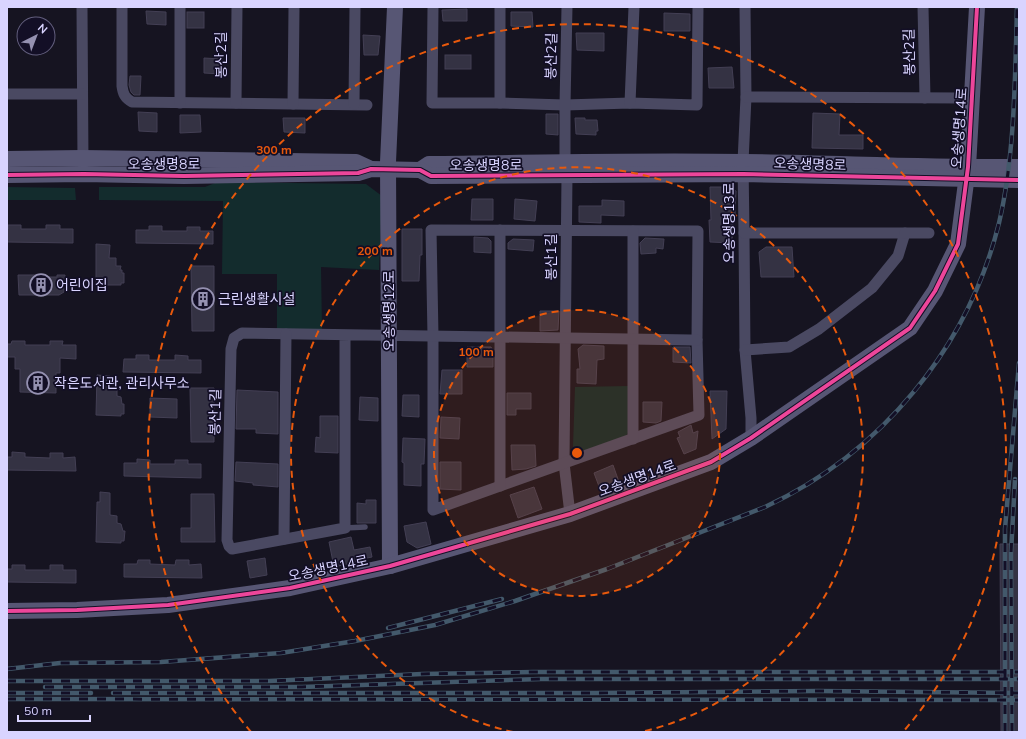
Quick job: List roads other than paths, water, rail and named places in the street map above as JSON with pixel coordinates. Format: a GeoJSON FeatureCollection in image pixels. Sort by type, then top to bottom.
{"type":"FeatureCollection","features":[{"type":"Feature","properties":{"kind":"street"},"geometry":{"type":"LineString","coordinates":[[82,7],[82,158],[84,174]]}},
{"type":"Feature","properties":{"kind":"street"},"geometry":{"type":"LineString","coordinates":[[122,7],[122,93],[132,102],[367,105]]}},
{"type":"Feature","properties":{"kind":"street"},"geometry":{"type":"LineString","coordinates":[[180,7],[180,103]]}},
{"type":"Feature","properties":{"kind":"street","name":"봉산2길"},"geometry":{"type":"LineString","coordinates":[[236,103],[237,7]]}},
{"type":"Feature","properties":{"kind":"street"},"geometry":{"type":"LineString","coordinates":[[293,104],[294,7]]}},
{"type":"Feature","properties":{"kind":"street"},"geometry":{"type":"LineString","coordinates":[[354,104],[355,7]]}},
{"type":"Feature","properties":{"kind":"street","name":"오송생명12로"},"geometry":{"type":"LineString","coordinates":[[390,566],[388,169],[395,7]]}},
{"type":"Feature","properties":{"kind":"street"},"geometry":{"type":"LineString","coordinates":[[433,7],[432,103],[565,105],[630,103],[697,105],[698,7]]}},
{"type":"Feature","properties":{"kind":"street"},"geometry":{"type":"LineString","coordinates":[[500,7],[500,103]]}},
{"type":"Feature","properties":{"kind":"street","name":"봉산2길"},"geometry":{"type":"LineString","coordinates":[[566,169],[565,105],[567,7]]}},
{"type":"Feature","properties":{"kind":"street"},"geometry":{"type":"LineString","coordinates":[[630,103],[634,7]]}},
{"type":"Feature","properties":{"kind":"street","name":"오송생명13로"},"geometry":{"type":"LineString","coordinates":[[744,7],[746,98],[743,168],[745,350],[751,418],[751,438]]}},
{"type":"Feature","properties":{"kind":"street","name":"봉산2길"},"geometry":{"type":"LineString","coordinates":[[924,7],[925,98]]}},
{"type":"Feature","properties":{"kind":"street","name":"오송생명14로"},"geometry":{"type":"LineString","coordinates":[[7,611],[77,610],[168,605],[290,588],[390,566],[570,514],[711,462],[751,438],[910,328],[935,291],[958,244],[968,173],[977,7]]}},
{"type":"Feature","properties":{"kind":"street"},"geometry":{"type":"LineString","coordinates":[[7,94],[82,94]]}},
{"type":"Feature","properties":{"kind":"street"},"geometry":{"type":"LineString","coordinates":[[746,98],[962,98]]}},
{"type":"Feature","properties":{"kind":"street","name":"오송생명8로"},"geometry":{"type":"LineString","coordinates":[[7,159],[82,158],[356,162],[371,169]]}},
{"type":"Feature","properties":{"kind":"street","name":"오송생명8로"},"geometry":{"type":"LineString","coordinates":[[7,175],[84,174],[184,176],[358,173],[371,169],[420,170],[429,164],[566,169],[743,168],[968,173]]}},
{"type":"Feature","properties":{"kind":"street"},"geometry":{"type":"LineString","coordinates":[[968,173],[1019,167]]}},
{"type":"Feature","properties":{"kind":"street","name":"봉산1길"},"geometry":{"type":"LineString","coordinates":[[566,169],[564,463],[570,514]]}},
{"type":"Feature","properties":{"kind":"street"},"geometry":{"type":"LineString","coordinates":[[968,173],[1019,180]]}},
{"type":"Feature","properties":{"kind":"street"},"geometry":{"type":"LineString","coordinates":[[430,230],[500,230],[698,231],[697,340],[699,416],[433,510],[433,336],[430,230]]}},
{"type":"Feature","properties":{"kind":"street"},"geometry":{"type":"LineString","coordinates":[[500,230],[500,486]]}},
{"type":"Feature","properties":{"kind":"street"},"geometry":{"type":"LineString","coordinates":[[633,231],[633,439]]}},
{"type":"Feature","properties":{"kind":"street"},"geometry":{"type":"LineString","coordinates":[[744,233],[929,233]]}},
{"type":"Feature","properties":{"kind":"street"},"geometry":{"type":"LineString","coordinates":[[745,350],[789,347],[819,329],[872,288],[898,256],[905,233]]}},
{"type":"Feature","properties":{"kind":"street","name":"봉산1길"},"geometry":{"type":"LineString","coordinates":[[284,539],[232,549],[228,546],[231,349],[234,338],[242,333],[697,340]]}},
{"type":"Feature","properties":{"kind":"street"},"geometry":{"type":"LineString","coordinates":[[286,334],[284,539],[345,528],[345,335]]}},
{"type":"Feature","properties":{"kind":"lane"},"geometry":{"type":"LineString","coordinates":[[345,528],[365,527]]}},
{"type":"Feature","properties":{"kind":"railway"},"geometry":{"type":"LineString","coordinates":[[7,669],[60,663],[161,662],[281,653],[355,641],[435,625],[515,601],[607,569],[765,507],[807,484],[846,457],[882,426],[914,392],[942,354],[966,313],[985,269],[999,223],[1004,197],[1013,116],[1017,7]]}},
{"type":"Feature","properties":{"kind":"railway"},"geometry":{"type":"LineString","coordinates":[[1005,732],[1005,529],[1019,363]]}},
{"type":"Feature","properties":{"kind":"railway"},"geometry":{"type":"LineString","coordinates":[[1012,732],[1011,553],[1015,479]]}},
{"type":"Feature","properties":{"kind":"railway"},"geometry":{"type":"LineString","coordinates":[[388,628],[502,599]]}},
{"type":"Feature","properties":{"kind":"railway"},"geometry":{"type":"LineString","coordinates":[[7,681],[269,681],[422,674],[533,672],[1019,672]]}},
{"type":"Feature","properties":{"kind":"railway"},"geometry":{"type":"LineString","coordinates":[[45,687],[302,687],[541,679],[1019,679]]}},
{"type":"Feature","properties":{"kind":"railway"},"geometry":{"type":"LineString","coordinates":[[113,693],[594,693],[818,691],[1019,693]]}},
{"type":"Feature","properties":{"kind":"railway"},"geometry":{"type":"LineString","coordinates":[[7,693],[91,693]]}},
{"type":"Feature","properties":{"kind":"railway"},"geometry":{"type":"LineString","coordinates":[[7,699],[1019,700]]}},
{"type":"Feature","properties":{"kind":"place","name":"어린이집"},"geometry":{"type":"Point","coordinates":[41,285]}},
{"type":"Feature","properties":{"kind":"place","name":"근린생활시설"},"geometry":{"type":"Point","coordinates":[203,299]}},
{"type":"Feature","properties":{"kind":"place","name":"작은도서관, 관리사무소"},"geometry":{"type":"Point","coordinates":[38,383]}}]}
